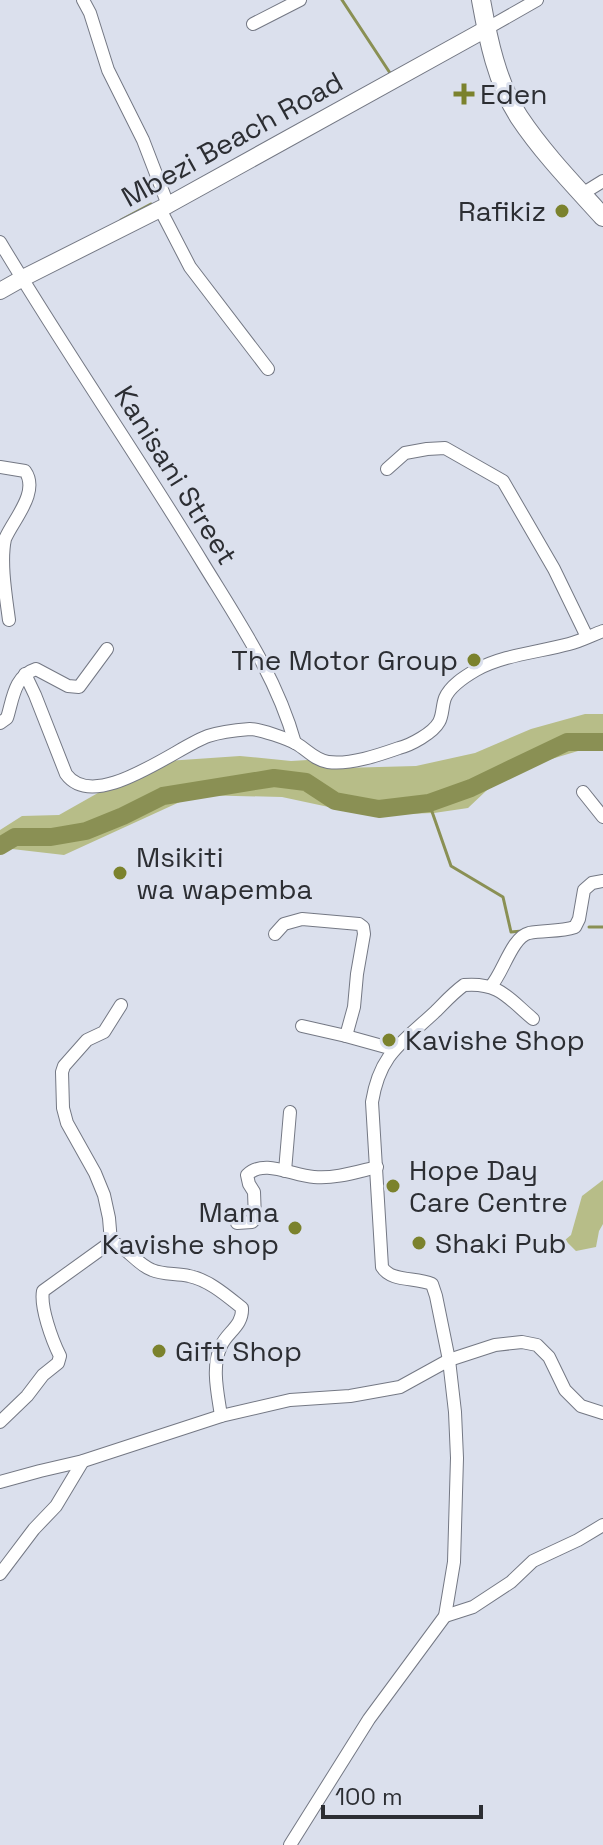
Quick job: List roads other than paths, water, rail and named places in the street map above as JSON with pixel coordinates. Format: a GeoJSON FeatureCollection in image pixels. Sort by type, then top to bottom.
{"type":"FeatureCollection","features":[{"type":"Feature","properties":{"kind":"main road"},"geometry":{"type":"LineString","coordinates":[[481,0],[501,79],[518,116],[603,217]]}},
{"type":"Feature","properties":{"kind":"main road","name":"Mbezi Beach Road"},"geometry":{"type":"LineString","coordinates":[[0,291],[164,207],[486,29]]}},
{"type":"Feature","properties":{"kind":"street"},"geometry":{"type":"LineString","coordinates":[[83,0],[108,70],[143,140],[164,207],[190,267],[268,369]]}},
{"type":"Feature","properties":{"kind":"street"},"geometry":{"type":"LineString","coordinates":[[253,24],[300,0]]}},
{"type":"Feature","properties":{"kind":"street"},"geometry":{"type":"LineString","coordinates":[[486,29],[537,0]]}},
{"type":"Feature","properties":{"kind":"street"},"geometry":{"type":"LineString","coordinates":[[582,194],[603,181]]}},
{"type":"Feature","properties":{"kind":"street","name":"Kanisani Street"},"geometry":{"type":"LineString","coordinates":[[0,242],[170,508],[250,640],[288,717],[295,743]]}},
{"type":"Feature","properties":{"kind":"street"},"geometry":{"type":"LineString","coordinates":[[387,469],[405,453],[445,448],[503,481],[554,569],[587,637]]}},
{"type":"Feature","properties":{"kind":"street"},"geometry":{"type":"LineString","coordinates":[[0,467],[25,471],[30,478],[30,491],[4,540],[0,555],[9,620]]}},
{"type":"Feature","properties":{"kind":"street"},"geometry":{"type":"LineString","coordinates":[[25,674],[70,780],[85,785],[109,784],[124,780],[169,758],[188,744],[211,735],[253,729],[295,743],[327,762],[361,760],[403,747],[422,738],[439,723],[446,696],[458,682],[478,669],[573,643],[603,631]]}},
{"type":"Feature","properties":{"kind":"street"},"geometry":{"type":"LineString","coordinates":[[0,723],[7,718],[16,685],[25,674],[36,669],[68,686],[79,687],[107,649]]}},
{"type":"Feature","properties":{"kind":"street"},"geometry":{"type":"LineString","coordinates":[[583,792],[603,817]]}},
{"type":"Feature","properties":{"kind":"street"},"geometry":{"type":"LineString","coordinates":[[491,986],[518,940],[528,933],[575,927],[584,890],[592,883],[603,881]]}},
{"type":"Feature","properties":{"kind":"street"},"geometry":{"type":"LineString","coordinates":[[275,934],[284,924],[302,919],[359,924],[363,927],[354,1007],[346,1036]]}},
{"type":"Feature","properties":{"kind":"street"},"geometry":{"type":"LineString","coordinates":[[290,1845],[369,1719],[445,1616],[454,1562],[455,1412],[449,1360],[432,1284],[421,1279],[392,1277],[382,1267],[372,1102],[375,1081],[393,1049],[464,985],[491,986],[533,1019]]}},
{"type":"Feature","properties":{"kind":"street"},"geometry":{"type":"LineString","coordinates":[[111,1242],[104,1195],[67,1123],[63,1108],[62,1072],[87,1040],[104,1032],[121,1005]]}},
{"type":"Feature","properties":{"kind":"street"},"geometry":{"type":"LineString","coordinates":[[302,1026],[393,1049]]}},
{"type":"Feature","properties":{"kind":"street"},"geometry":{"type":"LineString","coordinates":[[285,1171],[290,1112]]}},
{"type":"Feature","properties":{"kind":"street"},"geometry":{"type":"LineString","coordinates":[[237,1223],[255,1219],[254,1192],[247,1175],[254,1169],[313,1177],[345,1175],[377,1167]]}},
{"type":"Feature","properties":{"kind":"street"},"geometry":{"type":"LineString","coordinates":[[111,1242],[129,1251],[145,1267],[191,1276],[211,1285],[242,1308],[240,1322],[221,1345],[217,1361],[221,1416]]}},
{"type":"Feature","properties":{"kind":"street"},"geometry":{"type":"LineString","coordinates":[[0,1422],[58,1363],[60,1356],[41,1299],[43,1291],[111,1242]]}},
{"type":"Feature","properties":{"kind":"street"},"geometry":{"type":"LineString","coordinates":[[0,1482],[83,1461],[221,1416],[290,1400],[350,1396],[400,1387],[449,1360],[495,1345],[522,1342],[537,1345],[549,1357],[565,1390],[581,1406],[603,1413]]}},
{"type":"Feature","properties":{"kind":"street"},"geometry":{"type":"LineString","coordinates":[[0,1574],[56,1506],[83,1461]]}},
{"type":"Feature","properties":{"kind":"street"},"geometry":{"type":"LineString","coordinates":[[445,1616],[473,1607],[511,1582],[533,1561],[603,1525]]}},
{"type":"Feature","properties":{"kind":"waterway"},"geometry":{"type":"LineString","coordinates":[[342,0],[390,73]]}},
{"type":"Feature","properties":{"kind":"waterway"},"geometry":{"type":"LineString","coordinates":[[121,220],[151,204]]}},
{"type":"Feature","properties":{"kind":"waterway"},"geometry":{"type":"LineString","coordinates":[[0,846],[15,837],[51,837],[86,831],[163,796],[274,778],[306,782],[335,801],[379,809],[429,803],[471,788],[567,742],[603,742]]}},
{"type":"Feature","properties":{"kind":"waterway"},"geometry":{"type":"LineString","coordinates":[[429,803],[451,866],[503,897],[511,932],[522,931]]}},
{"type":"Feature","properties":{"kind":"waterway"},"geometry":{"type":"LineString","coordinates":[[589,927],[603,927]]}},
{"type":"Feature","properties":{"kind":"place","name":"Eden"},"geometry":{"type":"Point","coordinates":[464,94]}},
{"type":"Feature","properties":{"kind":"place","name":"Rafikiz"},"geometry":{"type":"Point","coordinates":[562,211]}},
{"type":"Feature","properties":{"kind":"place","name":"The Motor Group"},"geometry":{"type":"Point","coordinates":[474,660]}},
{"type":"Feature","properties":{"kind":"place","name":"Msikiti wa wapemba"},"geometry":{"type":"Point","coordinates":[120,873]}},
{"type":"Feature","properties":{"kind":"place","name":"Kavishe Shop"},"geometry":{"type":"Point","coordinates":[389,1040]}},
{"type":"Feature","properties":{"kind":"place","name":"Hope Day Care Centre"},"geometry":{"type":"Point","coordinates":[393,1186]}},
{"type":"Feature","properties":{"kind":"place","name":"Mama Kavishe shop"},"geometry":{"type":"Point","coordinates":[295,1228]}},
{"type":"Feature","properties":{"kind":"place","name":"Shaki Pub"},"geometry":{"type":"Point","coordinates":[419,1243]}},
{"type":"Feature","properties":{"kind":"place","name":"Gift Shop"},"geometry":{"type":"Point","coordinates":[159,1351]}}]}
